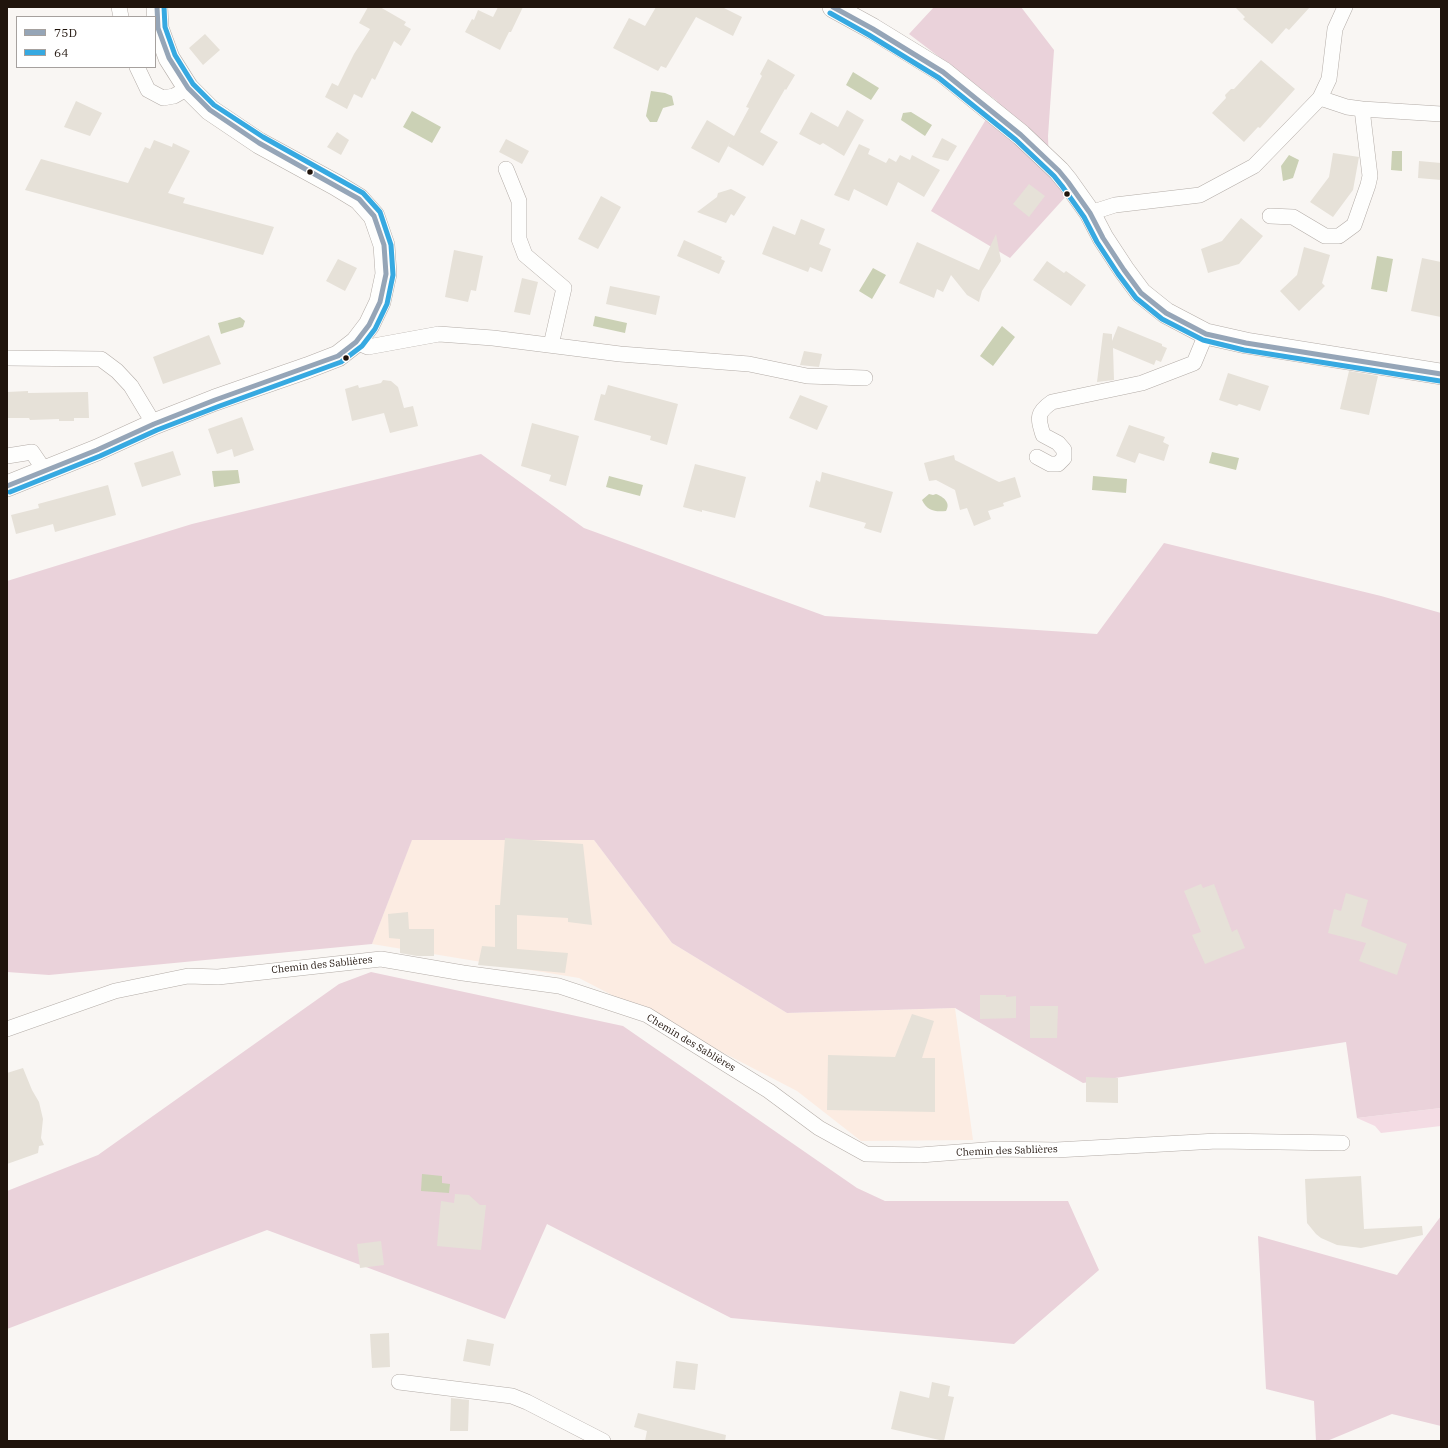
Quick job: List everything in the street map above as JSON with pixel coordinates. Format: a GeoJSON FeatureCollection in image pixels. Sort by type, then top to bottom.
{"type":"FeatureCollection","features":[{"type":"Feature","properties":{"kind":"street"},"geometry":{"type":"LineString","coordinates":[[7,486],[215,400],[338,356],[356,342],[369,325],[380,302],[386,274],[384,245],[374,216],[359,199],[259,143],[210,110],[188,88],[169,58],[158,28],[157,7]]}},
{"type":"Feature","properties":{"kind":"street"},"geometry":{"type":"LineString","coordinates":[[833,7],[873,29],[943,72],[1021,135],[1059,171],[1090,213],[1103,238],[1141,293],[1166,314],[1206,334],[1246,344],[1441,374]]}},
{"type":"Feature","properties":{"kind":"street"},"geometry":{"type":"LineString","coordinates":[[1090,213],[1115,205],[1200,195],[1254,166],[1320,98],[1329,79],[1335,29],[1345,7]]}},
{"type":"Feature","properties":{"kind":"street"},"geometry":{"type":"LineString","coordinates":[[137,68],[148,90],[164,98],[174,96],[188,88]]}},
{"type":"Feature","properties":{"kind":"street"},"geometry":{"type":"LineString","coordinates":[[1320,98],[1347,107],[1362,109],[1441,114]]}},
{"type":"Feature","properties":{"kind":"street"},"geometry":{"type":"LineString","coordinates":[[1270,216],[1293,217],[1325,236],[1339,236],[1354,225],[1370,176],[1362,109]]}},
{"type":"Feature","properties":{"kind":"street"},"geometry":{"type":"LineString","coordinates":[[506,169],[519,201],[519,238],[525,255],[564,288],[552,345]]}},
{"type":"Feature","properties":{"kind":"street"},"geometry":{"type":"LineString","coordinates":[[356,342],[368,347],[439,334],[493,338],[620,354],[749,364],[807,376],[865,378]]}},
{"type":"Feature","properties":{"kind":"street"},"geometry":{"type":"LineString","coordinates":[[1037,457],[1050,464],[1058,464],[1064,458],[1064,450],[1058,443],[1043,435],[1039,420],[1043,408],[1052,402],[1142,383],[1194,363],[1206,334]]}},
{"type":"Feature","properties":{"kind":"street"},"geometry":{"type":"LineString","coordinates":[[7,358],[101,359],[117,371],[131,386],[154,424]]}},
{"type":"Feature","properties":{"kind":"street"},"geometry":{"type":"LineString","coordinates":[[7,456],[32,452],[45,470]]}},
{"type":"Feature","properties":{"kind":"street","name":"Chemin des Sablières"},"geometry":{"type":"LineString","coordinates":[[7,1029],[115,991],[188,976],[218,976],[381,959],[463,973],[559,986],[647,1015],[769,1091],[819,1128],[866,1154],[920,1155],[998,1150],[1056,1150],[1217,1141],[1342,1143]]}},
{"type":"Feature","properties":{"kind":"street"},"geometry":{"type":"LineString","coordinates":[[399,1382],[512,1396],[603,1441]]}},
{"type":"Feature","properties":{"kind":"shaded area"},"geometry":{"type":"Polygon","coordinates":[[[934,7],[1021,7],[1054,50],[1048,136],[1049,170],[1068,194],[1010,258],[931,211],[997,101],[909,34],[934,7]]]}},
{"type":"Feature","properties":{"kind":"shaded area"},"geometry":{"type":"Polygon","coordinates":[[[853,72],[879,88],[871,100],[846,85],[853,72]]]}},
{"type":"Feature","properties":{"kind":"shaded area"},"geometry":{"type":"Polygon","coordinates":[[[651,91],[665,93],[672,96],[674,105],[663,108],[657,122],[650,122],[646,116],[651,91]]]}},
{"type":"Feature","properties":{"kind":"shaded area"},"geometry":{"type":"Polygon","coordinates":[[[412,111],[441,127],[432,143],[403,127],[412,111]]]}},
{"type":"Feature","properties":{"kind":"shaded area"},"geometry":{"type":"Polygon","coordinates":[[[911,112],[932,125],[925,136],[901,120],[903,113],[911,112]]]}},
{"type":"Feature","properties":{"kind":"shaded area"},"geometry":{"type":"Polygon","coordinates":[[[1392,151],[1402,151],[1402,171],[1391,170],[1392,151]]]}},
{"type":"Feature","properties":{"kind":"shaded area"},"geometry":{"type":"Polygon","coordinates":[[[1289,155],[1299,160],[1293,178],[1283,181],[1281,166],[1289,155]]]}},
{"type":"Feature","properties":{"kind":"shaded area"},"geometry":{"type":"Polygon","coordinates":[[[1377,256],[1393,259],[1387,292],[1371,289],[1377,256]]]}},
{"type":"Feature","properties":{"kind":"shaded area"},"geometry":{"type":"Polygon","coordinates":[[[873,268],[886,275],[872,299],[859,291],[873,268]]]}},
{"type":"Feature","properties":{"kind":"shaded area"},"geometry":{"type":"Polygon","coordinates":[[[595,316],[627,323],[625,333],[593,326],[595,316]]]}},
{"type":"Feature","properties":{"kind":"shaded area"},"geometry":{"type":"Polygon","coordinates":[[[240,317],[245,321],[243,327],[221,334],[218,323],[240,317]]]}},
{"type":"Feature","properties":{"kind":"shaded area"},"geometry":{"type":"Polygon","coordinates":[[[1002,326],[1015,337],[993,366],[980,356],[1002,326]]]}},
{"type":"Feature","properties":{"kind":"shaded area"},"geometry":{"type":"Polygon","coordinates":[[[1212,452],[1239,458],[1236,470],[1209,463],[1212,452]]]}},
{"type":"Feature","properties":{"kind":"shaded area"},"geometry":{"type":"Polygon","coordinates":[[[481,454],[584,528],[825,616],[1097,634],[1164,543],[1381,596],[1441,613],[1441,1108],[1357,1118],[1346,1042],[1083,1083],[955,1008],[787,1013],[672,943],[594,840],[412,840],[372,944],[49,975],[7,972],[7,581],[192,524],[481,454]]]}},
{"type":"Feature","properties":{"kind":"shaded area"},"geometry":{"type":"Polygon","coordinates":[[[238,470],[240,483],[214,487],[212,471],[238,470]]]}},
{"type":"Feature","properties":{"kind":"shaded area"},"geometry":{"type":"Polygon","coordinates":[[[609,476],[643,485],[640,496],[606,487],[609,476]]]}},
{"type":"Feature","properties":{"kind":"shaded area"},"geometry":{"type":"Polygon","coordinates":[[[1093,476],[1127,479],[1126,493],[1092,490],[1093,476]]]}},
{"type":"Feature","properties":{"kind":"shaded area"},"geometry":{"type":"Polygon","coordinates":[[[929,494],[936,494],[946,501],[948,505],[946,511],[935,511],[929,509],[924,504],[922,500],[929,494]]]}},
{"type":"Feature","properties":{"kind":"shaded area"},"geometry":{"type":"Polygon","coordinates":[[[412,839],[594,840],[672,943],[787,1013],[955,1008],[973,1140],[861,1141],[797,1091],[579,978],[372,944],[412,839]]]}},
{"type":"Feature","properties":{"kind":"shaded area"},"geometry":{"type":"Polygon","coordinates":[[[371,972],[623,1026],[857,1188],[885,1201],[1068,1201],[1099,1270],[1014,1344],[731,1318],[547,1224],[505,1319],[267,1230],[7,1329],[7,1191],[98,1155],[339,984],[371,972]]]}},
{"type":"Feature","properties":{"kind":"shaded area"},"geometry":{"type":"Polygon","coordinates":[[[1441,1108],[1441,1126],[1381,1133],[1375,1126],[1357,1118],[1441,1108]]]}},
{"type":"Feature","properties":{"kind":"shaded area"},"geometry":{"type":"Polygon","coordinates":[[[422,1174],[442,1176],[442,1183],[450,1184],[449,1193],[421,1191],[422,1174]]]}},
{"type":"Feature","properties":{"kind":"shaded area"},"geometry":{"type":"Polygon","coordinates":[[[1441,1216],[1441,1426],[1392,1414],[1327,1441],[1316,1441],[1314,1401],[1266,1389],[1258,1236],[1397,1275],[1441,1216]]]}},
{"type":"Feature","properties":{"kind":"building"},"geometry":{"type":"Polygon","coordinates":[[[368,7],[380,7],[406,22],[404,25],[411,29],[401,46],[394,41],[375,80],[372,78],[362,98],[354,94],[347,109],[325,97],[332,83],[338,86],[354,54],[370,29],[359,23],[368,7]]]}},
{"type":"Feature","properties":{"kind":"building"},"geometry":{"type":"Polygon","coordinates":[[[498,7],[523,7],[511,32],[509,32],[500,50],[465,32],[472,19],[474,20],[478,10],[493,17],[498,7]]]}},
{"type":"Feature","properties":{"kind":"building"},"geometry":{"type":"Polygon","coordinates":[[[656,7],[722,7],[742,17],[733,36],[696,17],[666,68],[661,66],[658,71],[613,48],[629,18],[645,26],[656,7]]]}},
{"type":"Feature","properties":{"kind":"building"},"geometry":{"type":"Polygon","coordinates":[[[1235,7],[1310,7],[1289,30],[1286,28],[1272,44],[1243,19],[1245,17],[1235,7]]]}},
{"type":"Feature","properties":{"kind":"building"},"geometry":{"type":"Polygon","coordinates":[[[205,34],[220,50],[203,65],[189,48],[205,34]]]}},
{"type":"Feature","properties":{"kind":"building"},"geometry":{"type":"Polygon","coordinates":[[[768,59],[795,75],[760,132],[778,142],[763,166],[728,146],[719,163],[691,148],[707,120],[734,136],[749,108],[746,107],[762,76],[760,74],[768,59]]]}},
{"type":"Feature","properties":{"kind":"building"},"geometry":{"type":"Polygon","coordinates":[[[1261,60],[1295,89],[1260,128],[1258,127],[1244,142],[1212,113],[1226,98],[1225,95],[1231,89],[1234,89],[1261,60]]]}},
{"type":"Feature","properties":{"kind":"building"},"geometry":{"type":"Polygon","coordinates":[[[76,101],[102,113],[90,136],[64,127],[76,101]]]}},
{"type":"Feature","properties":{"kind":"building"},"geometry":{"type":"Polygon","coordinates":[[[847,110],[864,120],[844,156],[823,143],[820,145],[799,134],[811,112],[838,127],[847,110]]]}},
{"type":"Feature","properties":{"kind":"building"},"geometry":{"type":"Polygon","coordinates":[[[337,132],[349,140],[341,155],[327,147],[337,132]]]}},
{"type":"Feature","properties":{"kind":"building"},"geometry":{"type":"Polygon","coordinates":[[[942,138],[957,146],[948,161],[932,157],[942,138]]]}},
{"type":"Feature","properties":{"kind":"building"},"geometry":{"type":"Polygon","coordinates":[[[506,139],[529,151],[522,164],[499,152],[506,139]]]}},
{"type":"Feature","properties":{"kind":"building"},"geometry":{"type":"Polygon","coordinates":[[[154,140],[172,147],[173,143],[190,151],[168,193],[185,198],[183,203],[274,227],[263,255],[25,190],[41,159],[128,183],[145,147],[150,149],[154,140]]]}},
{"type":"Feature","properties":{"kind":"building"},"geometry":{"type":"Polygon","coordinates":[[[859,144],[870,149],[868,154],[886,163],[889,158],[896,162],[900,155],[910,160],[912,155],[940,170],[924,197],[898,182],[887,206],[854,189],[849,201],[834,195],[859,144]]]}},
{"type":"Feature","properties":{"kind":"building"},"geometry":{"type":"Polygon","coordinates":[[[1333,153],[1359,157],[1353,190],[1333,217],[1310,202],[1329,177],[1333,153]]]}},
{"type":"Feature","properties":{"kind":"building"},"geometry":{"type":"Polygon","coordinates":[[[1419,161],[1441,163],[1441,180],[1418,178],[1419,161]]]}},
{"type":"Feature","properties":{"kind":"building"},"geometry":{"type":"Polygon","coordinates":[[[1029,184],[1045,196],[1029,217],[1013,204],[1029,184]]]}},
{"type":"Feature","properties":{"kind":"building"},"geometry":{"type":"Polygon","coordinates":[[[731,189],[746,197],[734,216],[731,214],[726,223],[697,212],[717,197],[718,193],[731,189]]]}},
{"type":"Feature","properties":{"kind":"building"},"geometry":{"type":"Polygon","coordinates":[[[601,196],[621,207],[598,249],[578,239],[601,196]]]}},
{"type":"Feature","properties":{"kind":"building"},"geometry":{"type":"Polygon","coordinates":[[[1241,218],[1263,236],[1239,264],[1208,273],[1201,249],[1222,241],[1241,218]]]}},
{"type":"Feature","properties":{"kind":"building"},"geometry":{"type":"Polygon","coordinates":[[[801,219],[825,229],[819,244],[831,249],[822,272],[810,267],[808,272],[762,254],[773,226],[795,235],[801,219]]]}},
{"type":"Feature","properties":{"kind":"building"},"geometry":{"type":"Polygon","coordinates":[[[996,234],[1001,261],[982,291],[979,302],[967,295],[951,275],[943,292],[937,289],[934,298],[899,283],[917,242],[979,270],[996,234]]]}},
{"type":"Feature","properties":{"kind":"building"},"geometry":{"type":"Polygon","coordinates":[[[684,240],[722,257],[721,259],[725,261],[719,274],[677,256],[684,240]]]}},
{"type":"Feature","properties":{"kind":"building"},"geometry":{"type":"Polygon","coordinates":[[[1304,247],[1330,255],[1322,283],[1325,286],[1299,311],[1280,291],[1297,275],[1304,247]]]}},
{"type":"Feature","properties":{"kind":"building"},"geometry":{"type":"Polygon","coordinates":[[[454,250],[483,256],[476,291],[471,290],[468,302],[445,297],[454,250]]]}},
{"type":"Feature","properties":{"kind":"building"},"geometry":{"type":"Polygon","coordinates":[[[1422,258],[1441,262],[1441,317],[1411,311],[1422,258]]]}},
{"type":"Feature","properties":{"kind":"building"},"geometry":{"type":"Polygon","coordinates":[[[338,259],[357,268],[345,291],[326,281],[338,259]]]}},
{"type":"Feature","properties":{"kind":"building"},"geometry":{"type":"Polygon","coordinates":[[[1047,261],[1064,273],[1066,271],[1086,285],[1071,306],[1033,280],[1047,261]]]}},
{"type":"Feature","properties":{"kind":"building"},"geometry":{"type":"Polygon","coordinates":[[[522,278],[538,282],[530,315],[514,312],[522,278]]]}},
{"type":"Feature","properties":{"kind":"building"},"geometry":{"type":"Polygon","coordinates":[[[610,286],[660,296],[656,315],[606,304],[610,286]]]}},
{"type":"Feature","properties":{"kind":"building"},"geometry":{"type":"Polygon","coordinates":[[[1118,326],[1162,344],[1162,346],[1167,348],[1161,362],[1156,360],[1154,365],[1113,348],[1114,380],[1097,382],[1103,333],[1112,334],[1112,341],[1118,326]]]}},
{"type":"Feature","properties":{"kind":"building"},"geometry":{"type":"Polygon","coordinates":[[[209,335],[221,364],[163,384],[153,357],[209,335]]]}},
{"type":"Feature","properties":{"kind":"building"},"geometry":{"type":"Polygon","coordinates":[[[804,351],[822,354],[819,367],[800,365],[804,351]]]}},
{"type":"Feature","properties":{"kind":"building"},"geometry":{"type":"Polygon","coordinates":[[[1349,371],[1378,376],[1369,415],[1340,409],[1349,371]]]}},
{"type":"Feature","properties":{"kind":"building"},"geometry":{"type":"Polygon","coordinates":[[[1228,373],[1269,386],[1260,411],[1239,404],[1237,406],[1219,400],[1228,373]]]}},
{"type":"Feature","properties":{"kind":"building"},"geometry":{"type":"Polygon","coordinates":[[[383,380],[391,381],[398,387],[404,408],[413,406],[418,426],[390,433],[384,413],[352,421],[345,389],[358,385],[359,388],[381,383],[383,380]]]}},
{"type":"Feature","properties":{"kind":"building"},"geometry":{"type":"Polygon","coordinates":[[[608,385],[678,404],[667,445],[650,440],[651,436],[594,420],[601,394],[605,395],[608,385]]]}},
{"type":"Feature","properties":{"kind":"building"},"geometry":{"type":"Polygon","coordinates":[[[28,391],[28,393],[88,392],[89,418],[74,418],[74,421],[59,421],[59,419],[30,420],[29,418],[7,418],[7,392],[28,391]]]}},
{"type":"Feature","properties":{"kind":"building"},"geometry":{"type":"Polygon","coordinates":[[[800,395],[828,406],[817,430],[789,418],[800,395]]]}},
{"type":"Feature","properties":{"kind":"building"},"geometry":{"type":"Polygon","coordinates":[[[242,417],[254,450],[234,457],[232,449],[217,454],[208,429],[242,417]]]}},
{"type":"Feature","properties":{"kind":"building"},"geometry":{"type":"Polygon","coordinates":[[[532,423],[579,436],[566,486],[549,481],[551,475],[521,466],[532,423]]]}},
{"type":"Feature","properties":{"kind":"building"},"geometry":{"type":"Polygon","coordinates":[[[1129,425],[1165,437],[1163,442],[1169,445],[1164,461],[1139,453],[1135,463],[1116,456],[1129,425]]]}},
{"type":"Feature","properties":{"kind":"building"},"geometry":{"type":"Polygon","coordinates":[[[173,451],[181,475],[142,487],[134,463],[173,451]]]}},
{"type":"Feature","properties":{"kind":"building"},"geometry":{"type":"Polygon","coordinates":[[[954,455],[955,460],[999,482],[1015,477],[1021,497],[1003,503],[1004,506],[988,511],[991,519],[974,526],[967,508],[960,510],[955,490],[936,480],[929,481],[924,463],[954,455]]]}},
{"type":"Feature","properties":{"kind":"building"},"geometry":{"type":"Polygon","coordinates":[[[695,464],[746,477],[735,518],[683,507],[695,464]]]}},
{"type":"Feature","properties":{"kind":"building"},"geometry":{"type":"Polygon","coordinates":[[[822,472],[893,492],[881,533],[864,528],[866,523],[809,507],[816,480],[820,482],[822,472]]]}},
{"type":"Feature","properties":{"kind":"building"},"geometry":{"type":"Polygon","coordinates":[[[108,485],[116,515],[55,532],[53,524],[16,534],[11,515],[39,508],[38,504],[108,485]]]}},
{"type":"Feature","properties":{"kind":"building"},"geometry":{"type":"Polygon","coordinates":[[[505,838],[583,844],[592,925],[568,922],[568,918],[517,915],[517,949],[568,953],[565,973],[478,965],[482,946],[495,947],[495,905],[500,905],[505,838]]]}},
{"type":"Feature","properties":{"kind":"building"},"geometry":{"type":"Polygon","coordinates":[[[1201,884],[1203,888],[1214,884],[1232,932],[1237,929],[1245,948],[1205,964],[1192,935],[1201,932],[1184,891],[1201,884]]]}},
{"type":"Feature","properties":{"kind":"building"},"geometry":{"type":"Polygon","coordinates":[[[1346,893],[1368,900],[1361,926],[1407,944],[1397,975],[1359,961],[1366,943],[1328,933],[1334,909],[1341,911],[1346,893]]]}},
{"type":"Feature","properties":{"kind":"building"},"geometry":{"type":"Polygon","coordinates":[[[408,912],[409,929],[434,929],[434,956],[417,956],[400,953],[400,939],[389,938],[388,914],[408,912]]]}},
{"type":"Feature","properties":{"kind":"building"},"geometry":{"type":"Polygon","coordinates":[[[980,995],[1006,995],[1006,997],[1016,996],[1016,1018],[980,1019],[980,995]]]}},
{"type":"Feature","properties":{"kind":"building"},"geometry":{"type":"Polygon","coordinates":[[[1030,1006],[1058,1006],[1057,1038],[1030,1038],[1030,1006]]]}},
{"type":"Feature","properties":{"kind":"building"},"geometry":{"type":"Polygon","coordinates":[[[912,1014],[934,1021],[922,1058],[935,1058],[935,1112],[827,1110],[828,1055],[895,1057],[912,1014]]]}},
{"type":"Feature","properties":{"kind":"building"},"geometry":{"type":"Polygon","coordinates":[[[23,1068],[32,1090],[39,1102],[43,1119],[41,1138],[44,1145],[39,1146],[38,1153],[7,1164],[7,1073],[23,1068]]]}},
{"type":"Feature","properties":{"kind":"building"},"geometry":{"type":"Polygon","coordinates":[[[1086,1077],[1118,1078],[1118,1103],[1086,1102],[1086,1077]]]}},
{"type":"Feature","properties":{"kind":"building"},"geometry":{"type":"Polygon","coordinates":[[[1361,1176],[1364,1229],[1422,1226],[1423,1235],[1361,1248],[1337,1245],[1321,1238],[1316,1234],[1307,1223],[1305,1179],[1361,1176]]]}},
{"type":"Feature","properties":{"kind":"building"},"geometry":{"type":"Polygon","coordinates":[[[455,1194],[469,1195],[480,1205],[486,1205],[481,1250],[437,1246],[441,1201],[454,1203],[455,1194]]]}},
{"type":"Feature","properties":{"kind":"building"},"geometry":{"type":"Polygon","coordinates":[[[381,1241],[384,1265],[360,1268],[357,1244],[381,1241]]]}},
{"type":"Feature","properties":{"kind":"building"},"geometry":{"type":"Polygon","coordinates":[[[389,1333],[390,1367],[372,1368],[370,1334],[389,1333]]]}},
{"type":"Feature","properties":{"kind":"building"},"geometry":{"type":"Polygon","coordinates":[[[467,1339],[494,1344],[490,1366],[463,1361],[467,1339]]]}},
{"type":"Feature","properties":{"kind":"building"},"geometry":{"type":"Polygon","coordinates":[[[676,1361],[698,1364],[695,1390],[673,1388],[676,1361]]]}},
{"type":"Feature","properties":{"kind":"building"},"geometry":{"type":"Polygon","coordinates":[[[932,1382],[950,1386],[948,1396],[954,1397],[944,1441],[891,1429],[900,1391],[929,1398],[932,1382]]]}},
{"type":"Feature","properties":{"kind":"building"},"geometry":{"type":"Polygon","coordinates":[[[451,1398],[469,1400],[468,1431],[450,1431],[451,1398]]]}},
{"type":"Feature","properties":{"kind":"building"},"geometry":{"type":"Polygon","coordinates":[[[638,1413],[726,1435],[725,1441],[645,1441],[647,1431],[634,1427],[638,1413]]]}},
{"type":"Feature","properties":{"kind":"transit line","name":"75D"},"geometry":{"type":"LineString","coordinates":[[7,486],[215,400],[338,356],[356,342],[369,325],[380,302],[386,274],[384,245],[374,216],[359,199],[259,143],[210,110],[188,88],[169,58],[158,28],[157,7]]}},
{"type":"Feature","properties":{"kind":"transit line","name":"64"},"geometry":{"type":"LineString","coordinates":[[10,492],[100,456],[157,430],[341,362],[362,346],[375,329],[387,304],[393,275],[391,245],[380,212],[363,193],[263,137],[214,105],[193,84],[175,55],[165,27],[164,7]]}},
{"type":"Feature","properties":{"kind":"transit line","name":"75D"},"geometry":{"type":"LineString","coordinates":[[833,7],[873,29],[943,72],[1021,135],[1059,171],[1068,182],[1090,213],[1103,238],[1124,270],[1141,293],[1166,313],[1206,334],[1246,343],[1441,374]]}},
{"type":"Feature","properties":{"kind":"transit line","name":"64"},"geometry":{"type":"LineString","coordinates":[[830,13],[939,78],[1016,140],[1054,176],[1062,186],[1084,217],[1097,242],[1118,274],[1136,298],[1162,319],[1203,340],[1244,350],[1440,381]]}}]}
